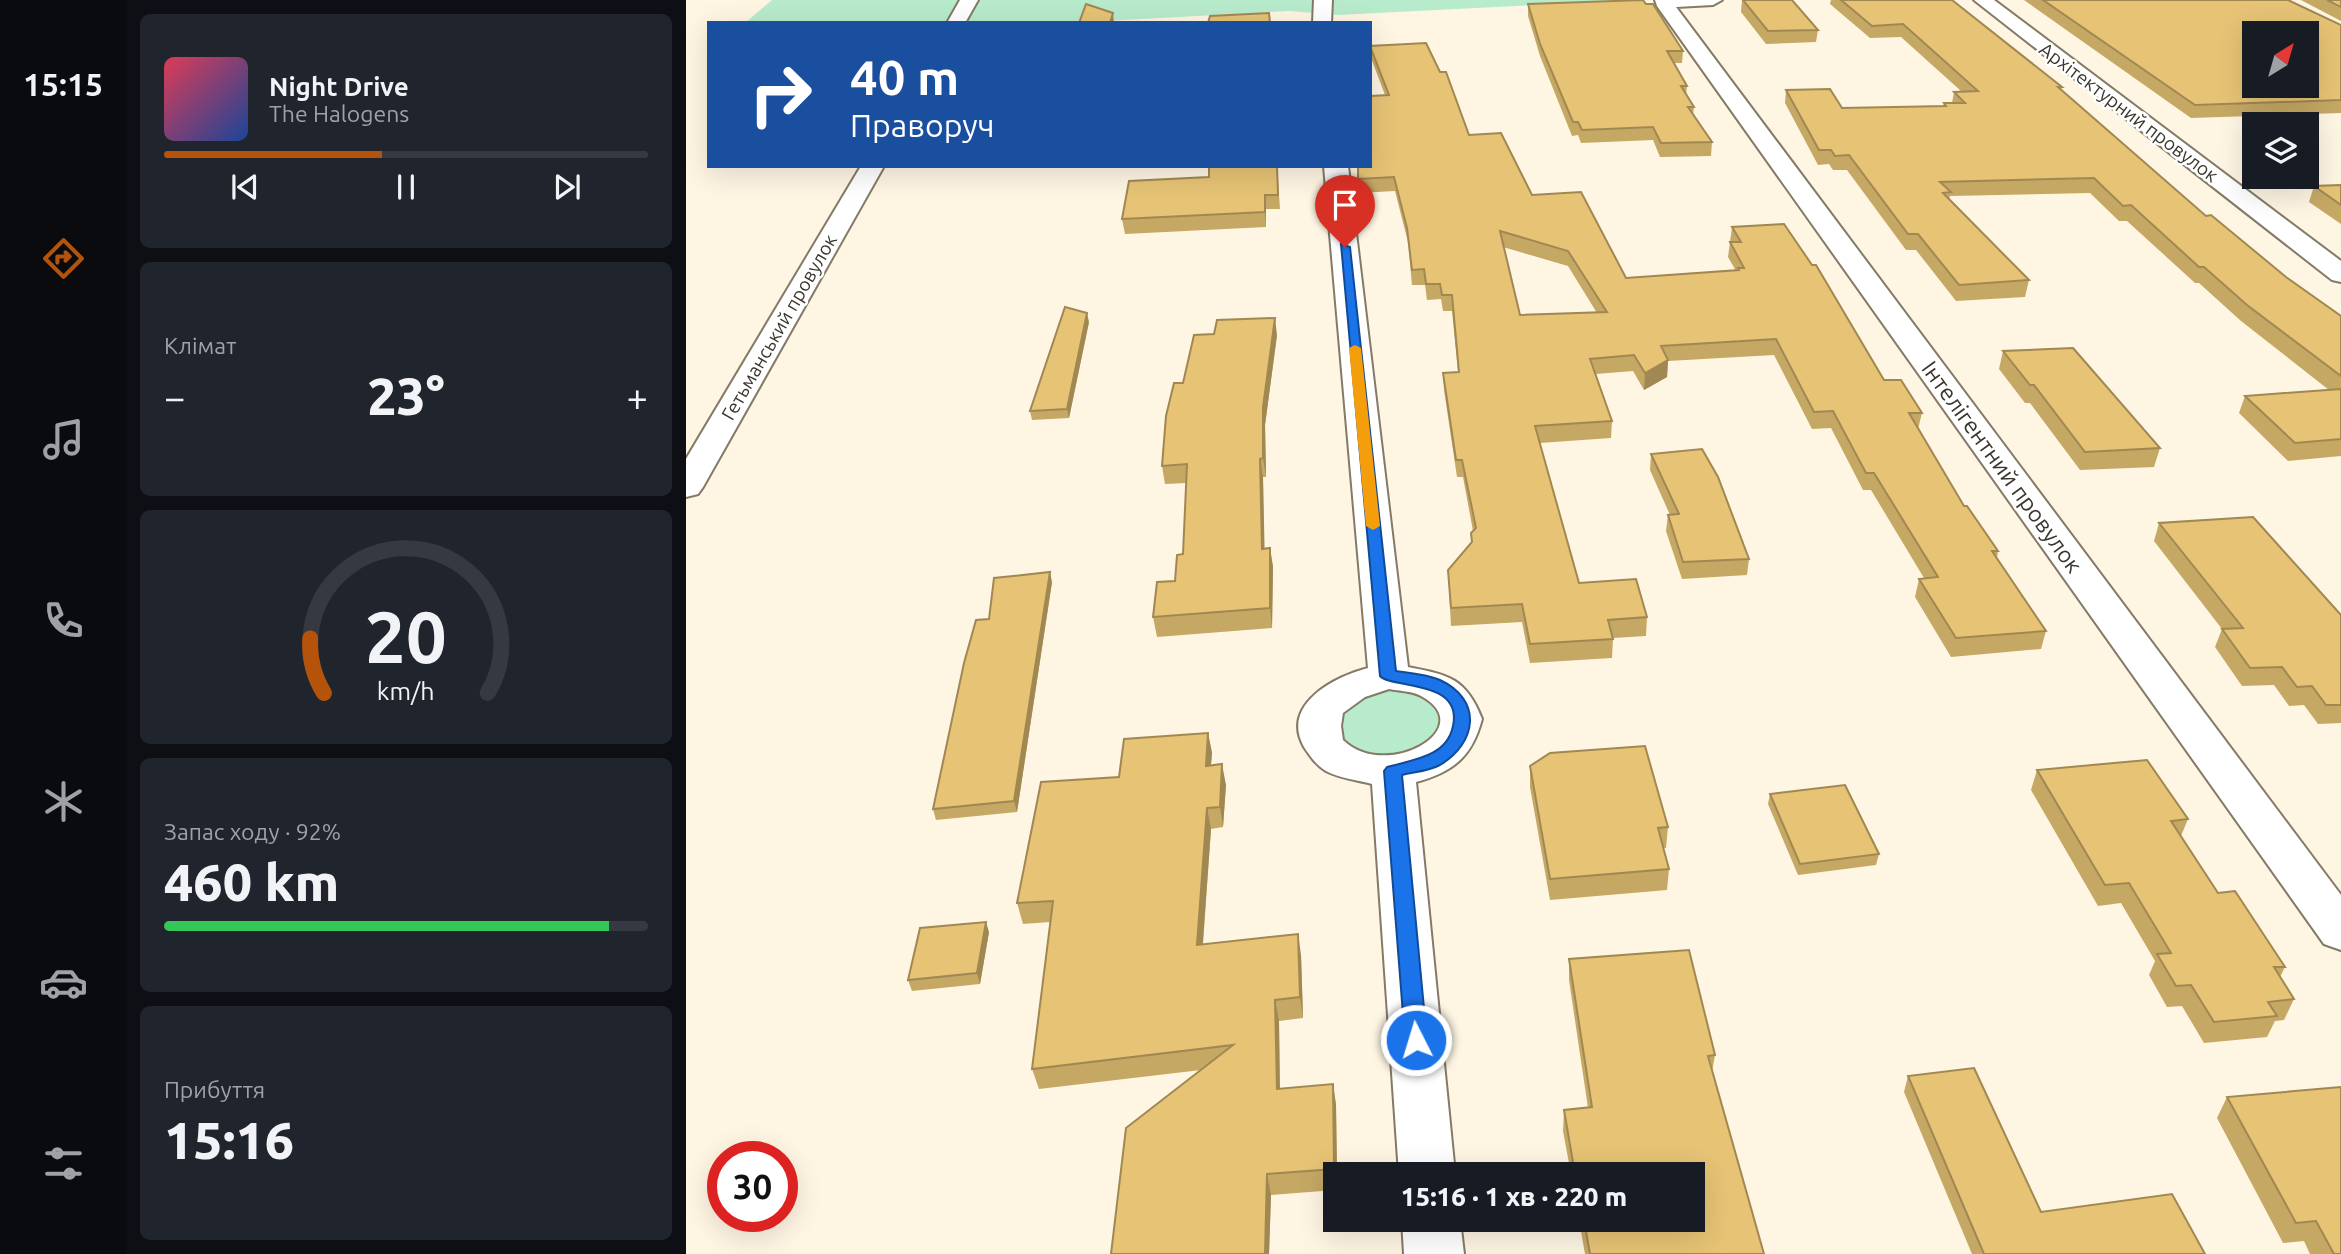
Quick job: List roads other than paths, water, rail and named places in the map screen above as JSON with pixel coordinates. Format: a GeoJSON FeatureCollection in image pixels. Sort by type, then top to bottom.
{"type":"FeatureCollection","features":[{"type":"Feature","properties":{"kind":"street"},"geometry":{"type":"LineString","coordinates":[[957,21],[969,0]]}},
{"type":"Feature","properties":{"kind":"street"},"geometry":{"type":"LineString","coordinates":[[1322,21],[1324,0]]}},
{"type":"Feature","properties":{"kind":"street","name":"Інтелігентний провулок"},"geometry":{"type":"LineString","coordinates":[[1713,0],[1663,2],[2341,932]]}},
{"type":"Feature","properties":{"kind":"street","name":"Архітектурний провулок"},"geometry":{"type":"LineString","coordinates":[[1983,0],[2341,274]]}},
{"type":"Feature","properties":{"kind":"street","name":"Гетьманський провулок"},"geometry":{"type":"LineString","coordinates":[[686,487],[872,168]]}},
{"type":"Feature","properties":{"kind":"street"},"geometry":{"type":"LineString","coordinates":[[1336,168],[1389,676]]}},
{"type":"Feature","properties":{"kind":"street"},"geometry":{"type":"LineString","coordinates":[[1389,676],[1416,678],[1435,685],[1455,701],[1463,722],[1459,737],[1448,751],[1431,762],[1393,771],[1359,768],[1338,759],[1324,745],[1319,729],[1322,713],[1333,698],[1351,686],[1389,676]]}},
{"type":"Feature","properties":{"kind":"street"},"geometry":{"type":"LineString","coordinates":[[1393,771],[1426,1162]]}},
{"type":"Feature","properties":{"kind":"street"},"geometry":{"type":"LineString","coordinates":[[1432,1232],[1434,1254]]}}]}
